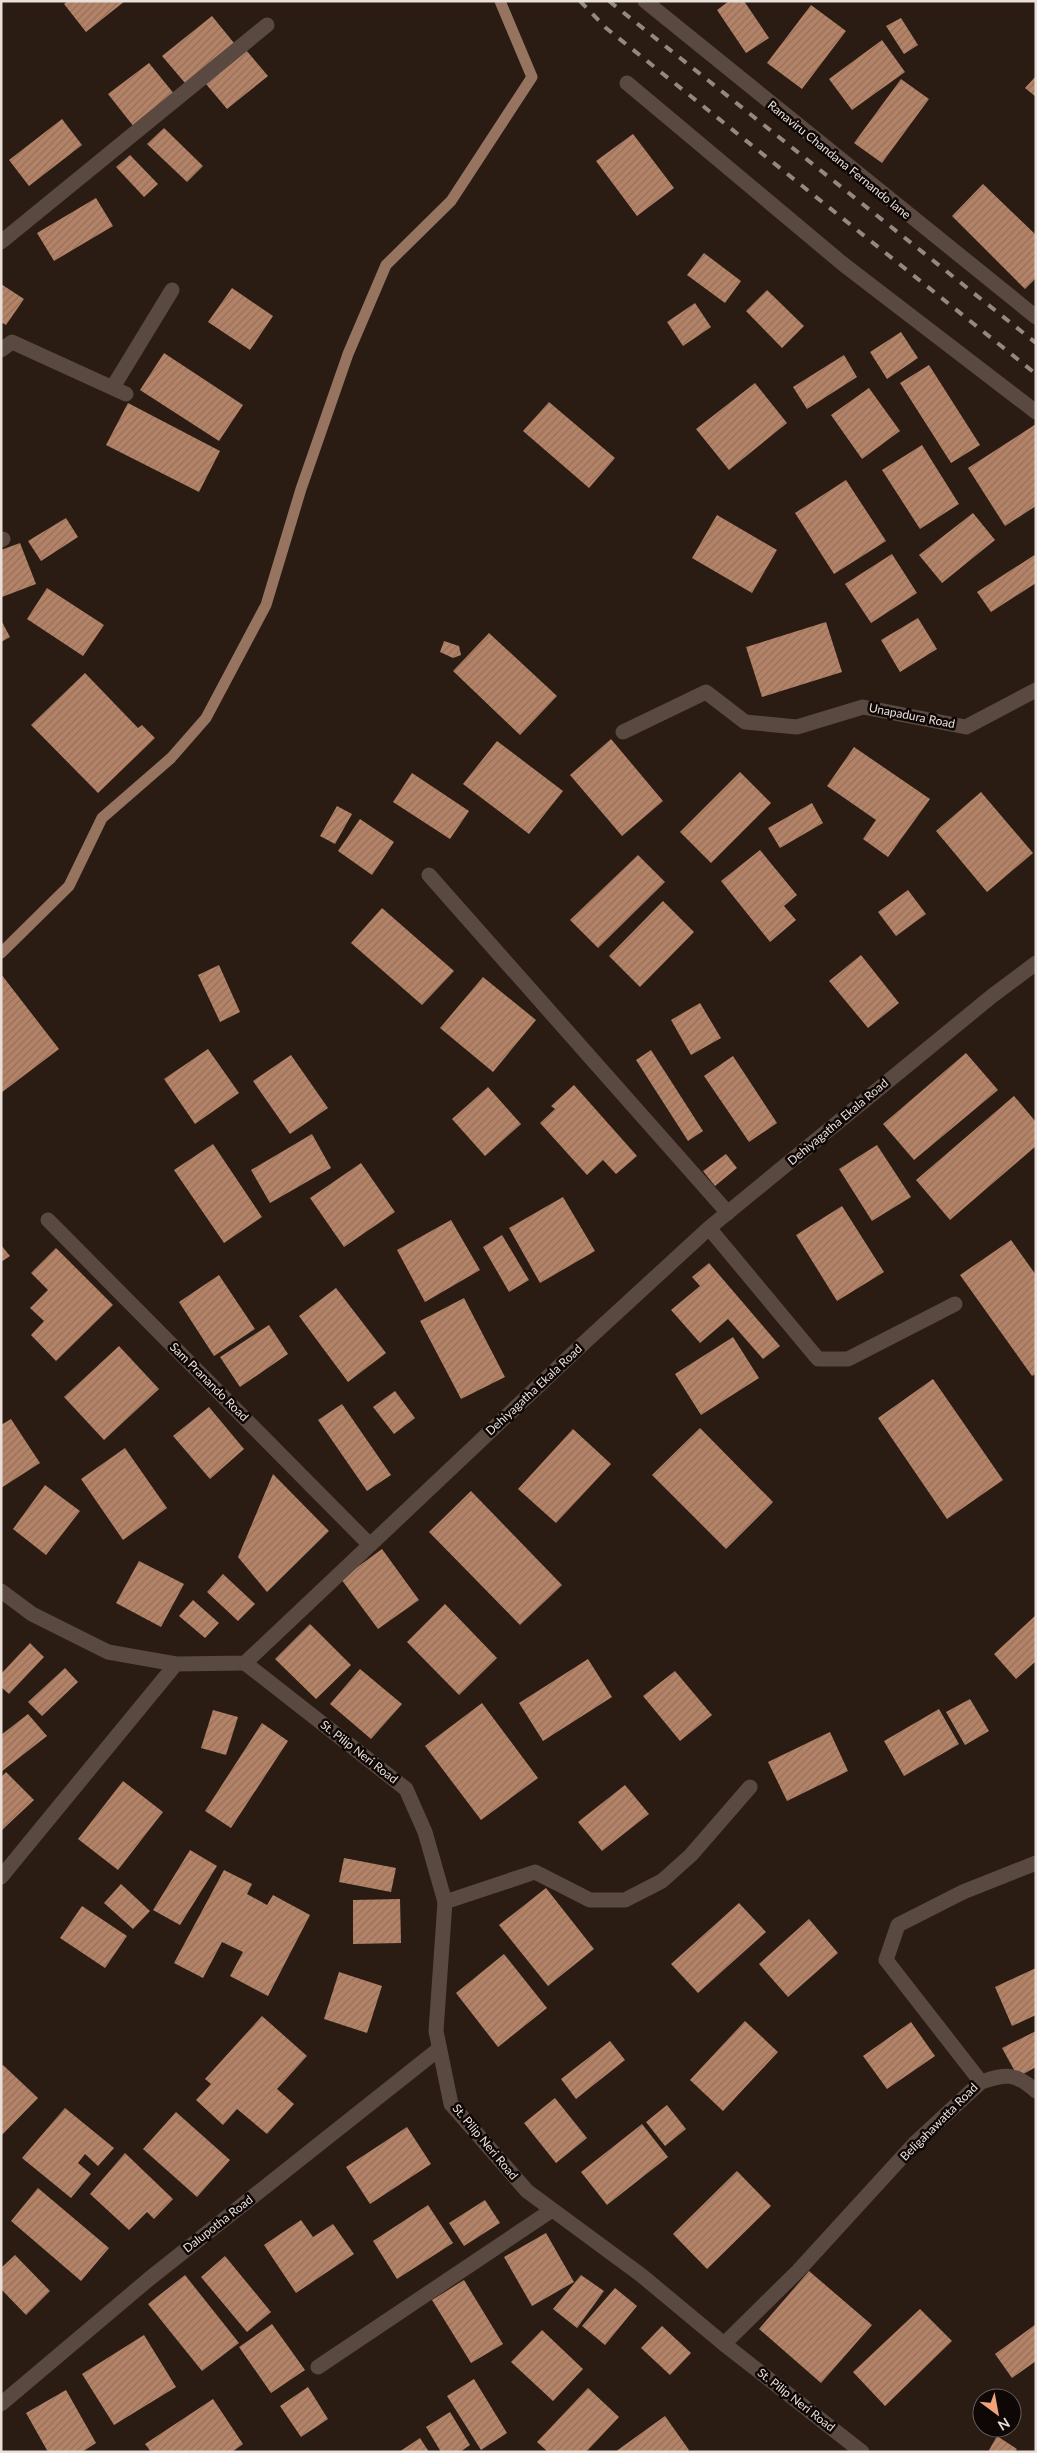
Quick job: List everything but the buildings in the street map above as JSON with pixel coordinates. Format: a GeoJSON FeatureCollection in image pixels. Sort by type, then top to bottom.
{"type":"FeatureCollection","features":[{"type":"Feature","properties":{"kind":"street","name":"Ranaviru Chandana Fernando lane"},"geometry":{"type":"LineString","coordinates":[[644,1],[1036,317]]}},
{"type":"Feature","properties":{"kind":"street"},"geometry":{"type":"LineString","coordinates":[[1,242],[267,25]]}},
{"type":"Feature","properties":{"kind":"street"},"geometry":{"type":"LineString","coordinates":[[627,83],[843,264],[1036,412]]}},
{"type":"Feature","properties":{"kind":"street"},"geometry":{"type":"LineString","coordinates":[[112,387],[172,290]]}},
{"type":"Feature","properties":{"kind":"street"},"geometry":{"type":"LineString","coordinates":[[5,342],[126,394]]}},
{"type":"Feature","properties":{"kind":"street","name":"Unapadura Road"},"geometry":{"type":"LineString","coordinates":[[622,732],[706,692],[745,722],[797,727],[863,707],[966,727],[1036,690]]}},
{"type":"Feature","properties":{"kind":"street"},"geometry":{"type":"LineString","coordinates":[[429,875],[728,1213]]}},
{"type":"Feature","properties":{"kind":"street","name":"Dehiyagatha Ekala Road"},"geometry":{"type":"LineString","coordinates":[[245,1663],[369,1544],[709,1228],[992,996],[1036,963]]}},
{"type":"Feature","properties":{"kind":"street","name":"Sam Pranando Road"},"geometry":{"type":"LineString","coordinates":[[48,1220],[369,1544]]}},
{"type":"Feature","properties":{"kind":"street"},"geometry":{"type":"LineString","coordinates":[[709,1228],[818,1359],[848,1359],[955,1304]]}},
{"type":"Feature","properties":{"kind":"street"},"geometry":{"type":"LineString","coordinates":[[1,1591],[32,1614],[108,1652],[176,1664],[245,1663]]}},
{"type":"Feature","properties":{"kind":"street","name":"St. Pilip Neri Road"},"geometry":{"type":"LineString","coordinates":[[245,1663],[406,1789],[425,1832],[445,1902],[436,2032],[451,2104],[527,2191],[641,2275],[724,2344],[862,2452]]}},
{"type":"Feature","properties":{"kind":"street"},"geometry":{"type":"LineString","coordinates":[[1,1877],[176,1664]]}},
{"type":"Feature","properties":{"kind":"street"},"geometry":{"type":"LineString","coordinates":[[445,1902],[535,1872],[590,1900],[625,1900],[662,1881],[691,1855],[750,1787]]}},
{"type":"Feature","properties":{"kind":"street","name":"Beligahawatta Road"},"geometry":{"type":"LineString","coordinates":[[724,2344],[798,2271],[916,2143],[980,2082],[886,1960],[898,1925],[963,1892],[1036,1863]]}},
{"type":"Feature","properties":{"kind":"street","name":"Dalupotha Road"},"geometry":{"type":"LineString","coordinates":[[1,2404],[149,2278],[439,2049]]}},
{"type":"Feature","properties":{"kind":"street"},"geometry":{"type":"LineString","coordinates":[[980,2082],[1004,2075],[1025,2082],[1036,2091]]}},
{"type":"Feature","properties":{"kind":"street"},"geometry":{"type":"LineString","coordinates":[[318,2367],[552,2210]]}},
{"type":"Feature","properties":{"kind":"waterway"},"geometry":{"type":"LineString","coordinates":[[1,953],[69,886],[102,818],[171,758],[206,718],[266,605],[301,489],[348,354],[386,265],[451,201],[532,77],[500,1]]}},
{"type":"Feature","properties":{"kind":"railway"},"geometry":{"type":"LineString","coordinates":[[580,1],[606,28],[1036,374]]}},
{"type":"Feature","properties":{"kind":"railway"},"geometry":{"type":"LineString","coordinates":[[609,1],[1036,343]]}}]}
